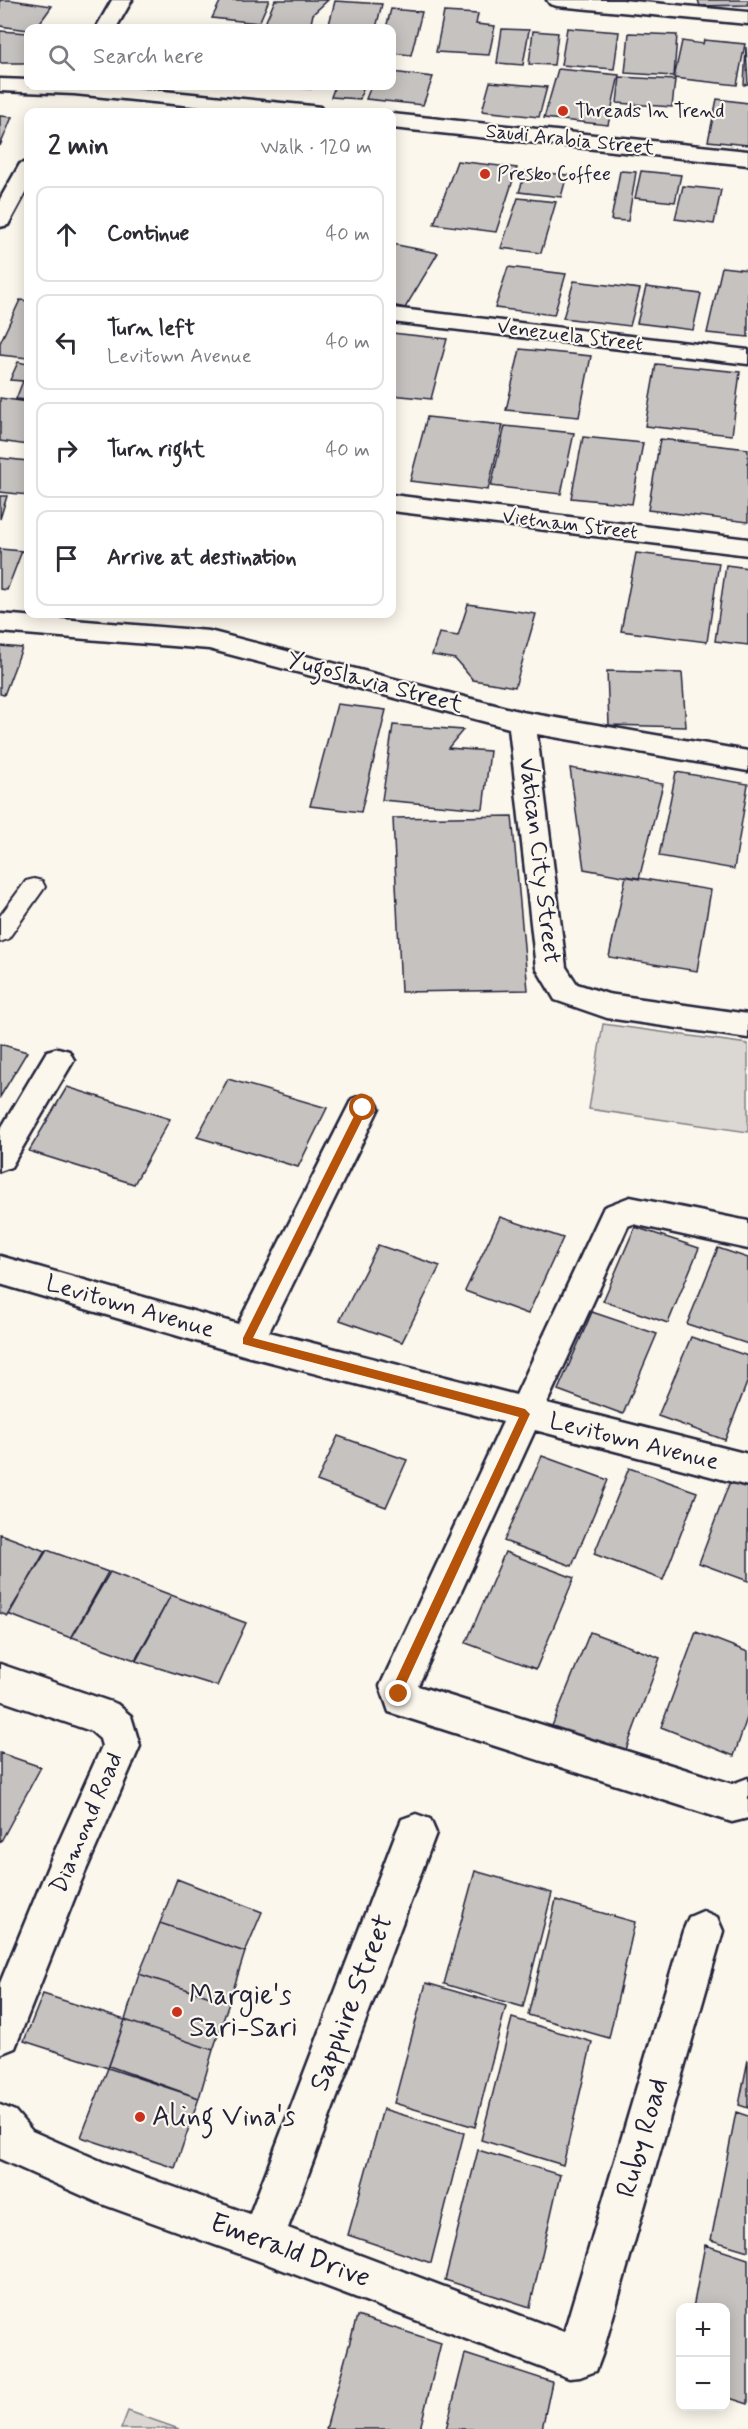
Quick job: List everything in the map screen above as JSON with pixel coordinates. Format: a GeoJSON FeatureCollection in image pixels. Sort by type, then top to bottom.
{"type":"FeatureCollection","features":[{"type":"Feature","properties":{"kind":"street"},"geometry":{"type":"LineString","coordinates":[[108,24],[122,0]]}},
{"type":"Feature","properties":{"kind":"street"},"geometry":{"type":"LineString","coordinates":[[557,0],[661,5],[748,18]]}},
{"type":"Feature","properties":{"kind":"street"},"geometry":{"type":"LineString","coordinates":[[0,85],[24,88]]}},
{"type":"Feature","properties":{"kind":"street"},"geometry":{"type":"LineString","coordinates":[[44,90],[261,108]]}},
{"type":"Feature","properties":{"kind":"street","name":"Saudi Arabia Street"},"geometry":{"type":"LineString","coordinates":[[396,121],[748,158]]}},
{"type":"Feature","properties":{"kind":"street"},"geometry":{"type":"LineString","coordinates":[[0,220],[24,176]]}},
{"type":"Feature","properties":{"kind":"street","name":"Venezuela Street"},"geometry":{"type":"LineString","coordinates":[[396,315],[748,357]]}},
{"type":"Feature","properties":{"kind":"street","name":"Vietnam Street"},"geometry":{"type":"LineString","coordinates":[[396,503],[748,547]]}},
{"type":"Feature","properties":{"kind":"street","name":"Yugoslavia Street"},"geometry":{"type":"LineString","coordinates":[[0,623],[211,627],[522,722],[748,761]]}},
{"type":"Feature","properties":{"kind":"street","name":"Vatican City Street"},"geometry":{"type":"LineString","coordinates":[[522,722],[551,968],[566,992],[607,1006],[748,1026]]}},
{"type":"Feature","properties":{"kind":"street"},"geometry":{"type":"LineString","coordinates":[[0,1158],[58,1060]]}},
{"type":"Feature","properties":{"kind":"street"},"geometry":{"type":"LineString","coordinates":[[247,1341],[363,1108]]}},
{"type":"Feature","properties":{"kind":"street"},"geometry":{"type":"LineString","coordinates":[[740,1800],[402,1699],[399,1686],[616,1217],[630,1210],[748,1235]]}},
{"type":"Feature","properties":{"kind":"street","name":"Levitown Avenue"},"geometry":{"type":"LineString","coordinates":[[0,1270],[247,1341],[748,1470]]}},
{"type":"Feature","properties":{"kind":"street","name":"Diamond Road"},"geometry":{"type":"LineString","coordinates":[[0,1682],[103,1718],[117,1729],[121,1746],[63,1878],[0,2033]]}},
{"type":"Feature","properties":{"kind":"street","name":"Sapphire Street"},"geometry":{"type":"LineString","coordinates":[[262,2240],[416,1833]]}},
{"type":"Feature","properties":{"kind":"street","name":"Ruby Road"},"geometry":{"type":"LineString","coordinates":[[584,2346],[703,1931]]}},
{"type":"Feature","properties":{"kind":"street","name":"Emerald Drive"},"geometry":{"type":"LineString","coordinates":[[0,2126],[17,2146],[99,2182],[262,2240],[570,2356],[580,2355],[584,2346]]}},
{"type":"Feature","properties":{"kind":"lane"},"geometry":{"type":"LineString","coordinates":[[0,933],[34,887]]}},
{"type":"Feature","properties":{"kind":"shaded area"},"geometry":{"type":"Polygon","coordinates":[[[603,1024],[748,1044],[748,1132],[589,1109],[603,1024]]]}},
{"type":"Feature","properties":{"kind":"shaded area"},"geometry":{"type":"Polygon","coordinates":[[[128,2411],[179,2429],[121,2429],[128,2411]]]}},
{"type":"Feature","properties":{"kind":"building"},"geometry":{"type":"Polygon","coordinates":[[[0,0],[52,6],[39,24],[24,24],[24,29],[0,26],[0,0]]]}},
{"type":"Feature","properties":{"kind":"building"},"geometry":{"type":"Polygon","coordinates":[[[221,0],[269,0],[259,23],[212,18],[221,0]]]}},
{"type":"Feature","properties":{"kind":"building"},"geometry":{"type":"Polygon","coordinates":[[[275,0],[328,0],[313,14],[311,24],[265,24],[275,0]]]}},
{"type":"Feature","properties":{"kind":"building"},"geometry":{"type":"Polygon","coordinates":[[[698,0],[748,0],[748,5],[700,6],[698,0]]]}},
{"type":"Feature","properties":{"kind":"building"},"geometry":{"type":"Polygon","coordinates":[[[335,1],[382,4],[377,24],[329,24],[335,1]]]}},
{"type":"Feature","properties":{"kind":"building"},"geometry":{"type":"Polygon","coordinates":[[[391,9],[422,12],[411,55],[396,53],[396,24],[387,24],[391,9]]]}},
{"type":"Feature","properties":{"kind":"building"},"geometry":{"type":"Polygon","coordinates":[[[444,12],[478,14],[476,24],[495,26],[489,55],[436,52],[444,12]]]}},
{"type":"Feature","properties":{"kind":"building"},"geometry":{"type":"Polygon","coordinates":[[[567,28],[619,32],[614,69],[561,65],[567,28]]]}},
{"type":"Feature","properties":{"kind":"building"},"geometry":{"type":"Polygon","coordinates":[[[502,29],[529,30],[523,65],[497,63],[502,29]]]}},
{"type":"Feature","properties":{"kind":"building"},"geometry":{"type":"Polygon","coordinates":[[[0,31],[24,33],[24,63],[0,63],[0,31]]]}},
{"type":"Feature","properties":{"kind":"building"},"geometry":{"type":"Polygon","coordinates":[[[533,31],[558,33],[554,65],[529,64],[533,31]]]}},
{"type":"Feature","properties":{"kind":"building"},"geometry":{"type":"Polygon","coordinates":[[[629,33],[677,35],[674,76],[625,73],[629,33]]]}},
{"type":"Feature","properties":{"kind":"building"},"geometry":{"type":"Polygon","coordinates":[[[704,40],[745,44],[737,85],[674,78],[682,41],[703,44],[704,40]]]}},
{"type":"Feature","properties":{"kind":"building"},"geometry":{"type":"Polygon","coordinates":[[[746,47],[748,84],[744,85],[746,47]]]}},
{"type":"Feature","properties":{"kind":"building"},"geometry":{"type":"Polygon","coordinates":[[[558,69],[619,75],[608,125],[544,118],[558,69]]]}},
{"type":"Feature","properties":{"kind":"building"},"geometry":{"type":"Polygon","coordinates":[[[396,72],[433,77],[423,105],[366,99],[369,90],[396,90],[396,72]]]}},
{"type":"Feature","properties":{"kind":"building"},"geometry":{"type":"Polygon","coordinates":[[[620,77],[675,80],[672,107],[617,103],[620,77]]]}},
{"type":"Feature","properties":{"kind":"building"},"geometry":{"type":"Polygon","coordinates":[[[490,82],[547,87],[539,117],[482,111],[490,82]]]}},
{"type":"Feature","properties":{"kind":"building"},"geometry":{"type":"Polygon","coordinates":[[[334,90],[363,90],[360,99],[331,97],[334,90]]]}},
{"type":"Feature","properties":{"kind":"building"},"geometry":{"type":"Polygon","coordinates":[[[717,99],[748,103],[748,145],[708,141],[717,99]]]}},
{"type":"Feature","properties":{"kind":"building"},"geometry":{"type":"Polygon","coordinates":[[[0,116],[12,117],[0,146],[0,116]]]}},
{"type":"Feature","properties":{"kind":"building"},"geometry":{"type":"Polygon","coordinates":[[[457,161],[517,168],[496,232],[434,224],[457,161]]]}},
{"type":"Feature","properties":{"kind":"building"},"geometry":{"type":"Polygon","coordinates":[[[526,171],[567,175],[561,197],[519,192],[526,171]]]}},
{"type":"Feature","properties":{"kind":"building"},"geometry":{"type":"Polygon","coordinates":[[[620,171],[636,172],[628,221],[611,220],[620,171]]]}},
{"type":"Feature","properties":{"kind":"building"},"geometry":{"type":"Polygon","coordinates":[[[641,171],[681,175],[675,202],[635,198],[641,171]]]}},
{"type":"Feature","properties":{"kind":"building"},"geometry":{"type":"Polygon","coordinates":[[[683,186],[721,190],[714,224],[675,219],[683,186]]]}},
{"type":"Feature","properties":{"kind":"building"},"geometry":{"type":"Polygon","coordinates":[[[518,198],[556,202],[541,253],[501,248],[518,198]]]}},
{"type":"Feature","properties":{"kind":"building"},"geometry":{"type":"Polygon","coordinates":[[[396,245],[438,253],[405,308],[396,306],[396,245]]]}},
{"type":"Feature","properties":{"kind":"building"},"geometry":{"type":"Polygon","coordinates":[[[508,267],[566,274],[554,315],[495,308],[508,267]]]}},
{"type":"Feature","properties":{"kind":"building"},"geometry":{"type":"Polygon","coordinates":[[[722,267],[748,270],[748,337],[707,333],[722,267]]]}},
{"type":"Feature","properties":{"kind":"building"},"geometry":{"type":"Polygon","coordinates":[[[574,281],[640,289],[630,326],[563,318],[574,281]]]}},
{"type":"Feature","properties":{"kind":"building"},"geometry":{"type":"Polygon","coordinates":[[[646,287],[701,294],[693,330],[637,323],[646,287]]]}},
{"type":"Feature","properties":{"kind":"building"},"geometry":{"type":"Polygon","coordinates":[[[20,300],[24,300],[24,358],[0,355],[0,343],[20,300]]]}},
{"type":"Feature","properties":{"kind":"building"},"geometry":{"type":"Polygon","coordinates":[[[396,333],[447,339],[431,399],[396,395],[396,333]]]}},
{"type":"Feature","properties":{"kind":"building"},"geometry":{"type":"Polygon","coordinates":[[[520,349],[591,356],[579,417],[506,410],[520,349]]]}},
{"type":"Feature","properties":{"kind":"building"},"geometry":{"type":"Polygon","coordinates":[[[18,362],[24,363],[24,400],[16,399],[23,381],[10,380],[18,362]]]}},
{"type":"Feature","properties":{"kind":"building"},"geometry":{"type":"Polygon","coordinates":[[[656,364],[740,372],[732,435],[645,426],[656,364]]]}},
{"type":"Feature","properties":{"kind":"building"},"geometry":{"type":"Polygon","coordinates":[[[0,398],[24,401],[24,444],[0,441],[0,398]]]}},
{"type":"Feature","properties":{"kind":"building"},"geometry":{"type":"Polygon","coordinates":[[[427,417],[503,425],[488,490],[410,481],[427,417]]]}},
{"type":"Feature","properties":{"kind":"building"},"geometry":{"type":"Polygon","coordinates":[[[505,426],[574,433],[561,494],[491,486],[505,426]]]}},
{"type":"Feature","properties":{"kind":"building"},"geometry":{"type":"Polygon","coordinates":[[[583,437],[643,443],[632,504],[571,498],[583,437]]]}},
{"type":"Feature","properties":{"kind":"building"},"geometry":{"type":"Polygon","coordinates":[[[660,439],[748,449],[748,522],[648,510],[660,439]]]}},
{"type":"Feature","properties":{"kind":"building"},"geometry":{"type":"Polygon","coordinates":[[[0,458],[24,461],[24,495],[0,492],[0,458]]]}},
{"type":"Feature","properties":{"kind":"building"},"geometry":{"type":"Polygon","coordinates":[[[0,496],[7,496],[0,519],[0,496]]]}},
{"type":"Feature","properties":{"kind":"building"},"geometry":{"type":"Polygon","coordinates":[[[0,549],[22,551],[7,590],[0,589],[0,549]]]}},
{"type":"Feature","properties":{"kind":"building"},"geometry":{"type":"Polygon","coordinates":[[[636,553],[719,563],[707,642],[621,631],[636,553]]]}},
{"type":"Feature","properties":{"kind":"building"},"geometry":{"type":"Polygon","coordinates":[[[726,565],[748,568],[748,645],[715,641],[726,565]]]}},
{"type":"Feature","properties":{"kind":"building"},"geometry":{"type":"Polygon","coordinates":[[[468,604],[536,614],[515,687],[473,680],[455,659],[432,655],[439,633],[458,636],[468,604]]]}},
{"type":"Feature","properties":{"kind":"building"},"geometry":{"type":"Polygon","coordinates":[[[0,646],[22,648],[4,695],[0,694],[0,646]]]}},
{"type":"Feature","properties":{"kind":"building"},"geometry":{"type":"Polygon","coordinates":[[[607,671],[682,673],[686,727],[609,725],[607,671]]]}},
{"type":"Feature","properties":{"kind":"building"},"geometry":{"type":"Polygon","coordinates":[[[337,704],[386,710],[361,812],[310,806],[337,704]]]}},
{"type":"Feature","properties":{"kind":"building"},"geometry":{"type":"Polygon","coordinates":[[[393,725],[463,730],[448,748],[490,751],[483,809],[382,800],[393,725]]]}},
{"type":"Feature","properties":{"kind":"building"},"geometry":{"type":"Polygon","coordinates":[[[570,768],[663,784],[639,879],[584,869],[570,768]]]}},
{"type":"Feature","properties":{"kind":"building"},"geometry":{"type":"Polygon","coordinates":[[[676,772],[748,784],[734,869],[659,856],[676,772]]]}},
{"type":"Feature","properties":{"kind":"building"},"geometry":{"type":"Polygon","coordinates":[[[512,816],[528,990],[401,992],[393,818],[512,816]]]}},
{"type":"Feature","properties":{"kind":"building"},"geometry":{"type":"Polygon","coordinates":[[[626,876],[711,890],[697,971],[609,957],[626,876]]]}},
{"type":"Feature","properties":{"kind":"building"},"geometry":{"type":"Polygon","coordinates":[[[0,1044],[27,1052],[0,1097],[0,1044]]]}},
{"type":"Feature","properties":{"kind":"building"},"geometry":{"type":"Polygon","coordinates":[[[228,1079],[327,1108],[298,1167],[197,1137],[228,1079]]]}},
{"type":"Feature","properties":{"kind":"building"},"geometry":{"type":"Polygon","coordinates":[[[67,1087],[170,1119],[134,1184],[29,1151],[67,1087]]]}},
{"type":"Feature","properties":{"kind":"building"},"geometry":{"type":"Polygon","coordinates":[[[500,1217],[563,1238],[528,1314],[465,1291],[500,1217]]]}},
{"type":"Feature","properties":{"kind":"building"},"geometry":{"type":"Polygon","coordinates":[[[635,1227],[699,1248],[668,1323],[603,1301],[635,1227]]]}},
{"type":"Feature","properties":{"kind":"building"},"geometry":{"type":"Polygon","coordinates":[[[378,1245],[440,1266],[402,1342],[340,1320],[378,1245]]]}},
{"type":"Feature","properties":{"kind":"building"},"geometry":{"type":"Polygon","coordinates":[[[718,1248],[748,1258],[748,1344],[687,1324],[718,1248]]]}},
{"type":"Feature","properties":{"kind":"building"},"geometry":{"type":"Polygon","coordinates":[[[592,1312],[657,1334],[623,1414],[558,1390],[592,1312]]]}},
{"type":"Feature","properties":{"kind":"building"},"geometry":{"type":"Polygon","coordinates":[[[691,1337],[748,1356],[748,1380],[725,1440],[658,1416],[691,1337]]]}},
{"type":"Feature","properties":{"kind":"building"},"geometry":{"type":"Polygon","coordinates":[[[338,1436],[407,1460],[386,1507],[317,1481],[338,1436]]]}},
{"type":"Feature","properties":{"kind":"building"},"geometry":{"type":"Polygon","coordinates":[[[542,1456],[608,1480],[572,1566],[504,1541],[542,1456]]]}},
{"type":"Feature","properties":{"kind":"building"},"geometry":{"type":"Polygon","coordinates":[[[629,1468],[697,1492],[663,1580],[594,1554],[629,1468]]]}},
{"type":"Feature","properties":{"kind":"building"},"geometry":{"type":"Polygon","coordinates":[[[732,1476],[748,1482],[748,1581],[699,1563],[732,1476]]]}},
{"type":"Feature","properties":{"kind":"building"},"geometry":{"type":"Polygon","coordinates":[[[0,1534],[45,1551],[8,1616],[0,1613],[0,1534]]]}},
{"type":"Feature","properties":{"kind":"building"},"geometry":{"type":"Polygon","coordinates":[[[47,1550],[108,1572],[71,1638],[8,1614],[47,1550]]]}},
{"type":"Feature","properties":{"kind":"building"},"geometry":{"type":"Polygon","coordinates":[[[505,1552],[574,1578],[536,1669],[466,1643],[505,1552]]]}},
{"type":"Feature","properties":{"kind":"building"},"geometry":{"type":"Polygon","coordinates":[[[110,1572],[171,1595],[135,1660],[72,1637],[110,1572]]]}},
{"type":"Feature","properties":{"kind":"building"},"geometry":{"type":"Polygon","coordinates":[[[171,1595],[246,1623],[217,1686],[136,1661],[171,1595]]]}},
{"type":"Feature","properties":{"kind":"building"},"geometry":{"type":"Polygon","coordinates":[[[590,1632],[660,1658],[624,1755],[552,1726],[590,1632]]]}},
{"type":"Feature","properties":{"kind":"building"},"geometry":{"type":"Polygon","coordinates":[[[696,1632],[748,1652],[748,1715],[734,1756],[661,1727],[696,1632]]]}},
{"type":"Feature","properties":{"kind":"building"},"geometry":{"type":"Polygon","coordinates":[[[0,1753],[41,1767],[0,1843],[0,1753]]]}},
{"type":"Feature","properties":{"kind":"building"},"geometry":{"type":"Polygon","coordinates":[[[475,1871],[552,1893],[523,2007],[444,1984],[475,1871]]]}},
{"type":"Feature","properties":{"kind":"building"},"geometry":{"type":"Polygon","coordinates":[[[177,1879],[262,1912],[245,1952],[160,1923],[177,1879]]]}},
{"type":"Feature","properties":{"kind":"building"},"geometry":{"type":"Polygon","coordinates":[[[556,1900],[635,1922],[609,2038],[528,2015],[556,1900]]]}},
{"type":"Feature","properties":{"kind":"building"},"geometry":{"type":"Polygon","coordinates":[[[160,1923],[245,1952],[229,2003],[139,1974],[160,1923]]]}},
{"type":"Feature","properties":{"kind":"building","name":"Margie's Sari-Sari"},"geometry":{"type":"Polygon","coordinates":[[[139,1974],[229,2003],[213,2050],[125,2020],[139,1974]]]}},
{"type":"Feature","properties":{"kind":"building"},"geometry":{"type":"Polygon","coordinates":[[[426,1983],[506,2006],[475,2127],[394,2103],[426,1983]]]}},
{"type":"Feature","properties":{"kind":"building"},"geometry":{"type":"Polygon","coordinates":[[[43,1994],[125,2020],[108,2068],[24,2041],[43,1994]]]}},
{"type":"Feature","properties":{"kind":"building"},"geometry":{"type":"Polygon","coordinates":[[[512,2018],[592,2042],[563,2165],[481,2140],[512,2018]]]}},
{"type":"Feature","properties":{"kind":"building"},"geometry":{"type":"Polygon","coordinates":[[[125,2020],[213,2050],[199,2098],[109,2066],[125,2020]]]}},
{"type":"Feature","properties":{"kind":"building"},"geometry":{"type":"Polygon","coordinates":[[[748,2060],[748,2108],[739,2105],[748,2060]]]}},
{"type":"Feature","properties":{"kind":"building","name":"Aling Vina's"},"geometry":{"type":"Polygon","coordinates":[[[108,2068],[199,2098],[175,2168],[81,2137],[108,2068]]]}},
{"type":"Feature","properties":{"kind":"building"},"geometry":{"type":"Polygon","coordinates":[[[383,2109],[464,2133],[431,2263],[348,2235],[383,2109]]]}},
{"type":"Feature","properties":{"kind":"building"},"geometry":{"type":"Polygon","coordinates":[[[736,2112],[748,2116],[748,2251],[711,2240],[736,2112]]]}},
{"type":"Feature","properties":{"kind":"building"},"geometry":{"type":"Polygon","coordinates":[[[478,2150],[560,2175],[530,2307],[445,2280],[478,2150]]]}},
{"type":"Feature","properties":{"kind":"building"},"geometry":{"type":"Polygon","coordinates":[[[705,2245],[748,2259],[748,2404],[730,2398],[730,2303],[694,2303],[705,2245]]]}},
{"type":"Feature","properties":{"kind":"building"},"geometry":{"type":"Polygon","coordinates":[[[357,2316],[441,2343],[420,2429],[326,2429],[357,2316]]]}},
{"type":"Feature","properties":{"kind":"building"},"geometry":{"type":"Polygon","coordinates":[[[465,2354],[552,2382],[542,2429],[446,2429],[465,2354]]]}},
{"type":"Feature","properties":{"kind":"place","name":"Threads In Trend"},"geometry":{"type":"Point","coordinates":[563,111]}},
{"type":"Feature","properties":{"kind":"place","name":"Presko Coffee"},"geometry":{"type":"Point","coordinates":[485,174]}},
{"type":"Feature","properties":{"kind":"place","name":"Margie's Sari-Sari"},"geometry":{"type":"Point","coordinates":[177,2012]}},
{"type":"Feature","properties":{"kind":"place","name":"Aling Vina's"},"geometry":{"type":"Point","coordinates":[140,2117]}},
{"type":"Feature","properties":{"kind":"route"},"geometry":{"type":"LineString","coordinates":[[363,1108],[247,1341],[525,1414],[399,1686],[399,1694]]}}]}
